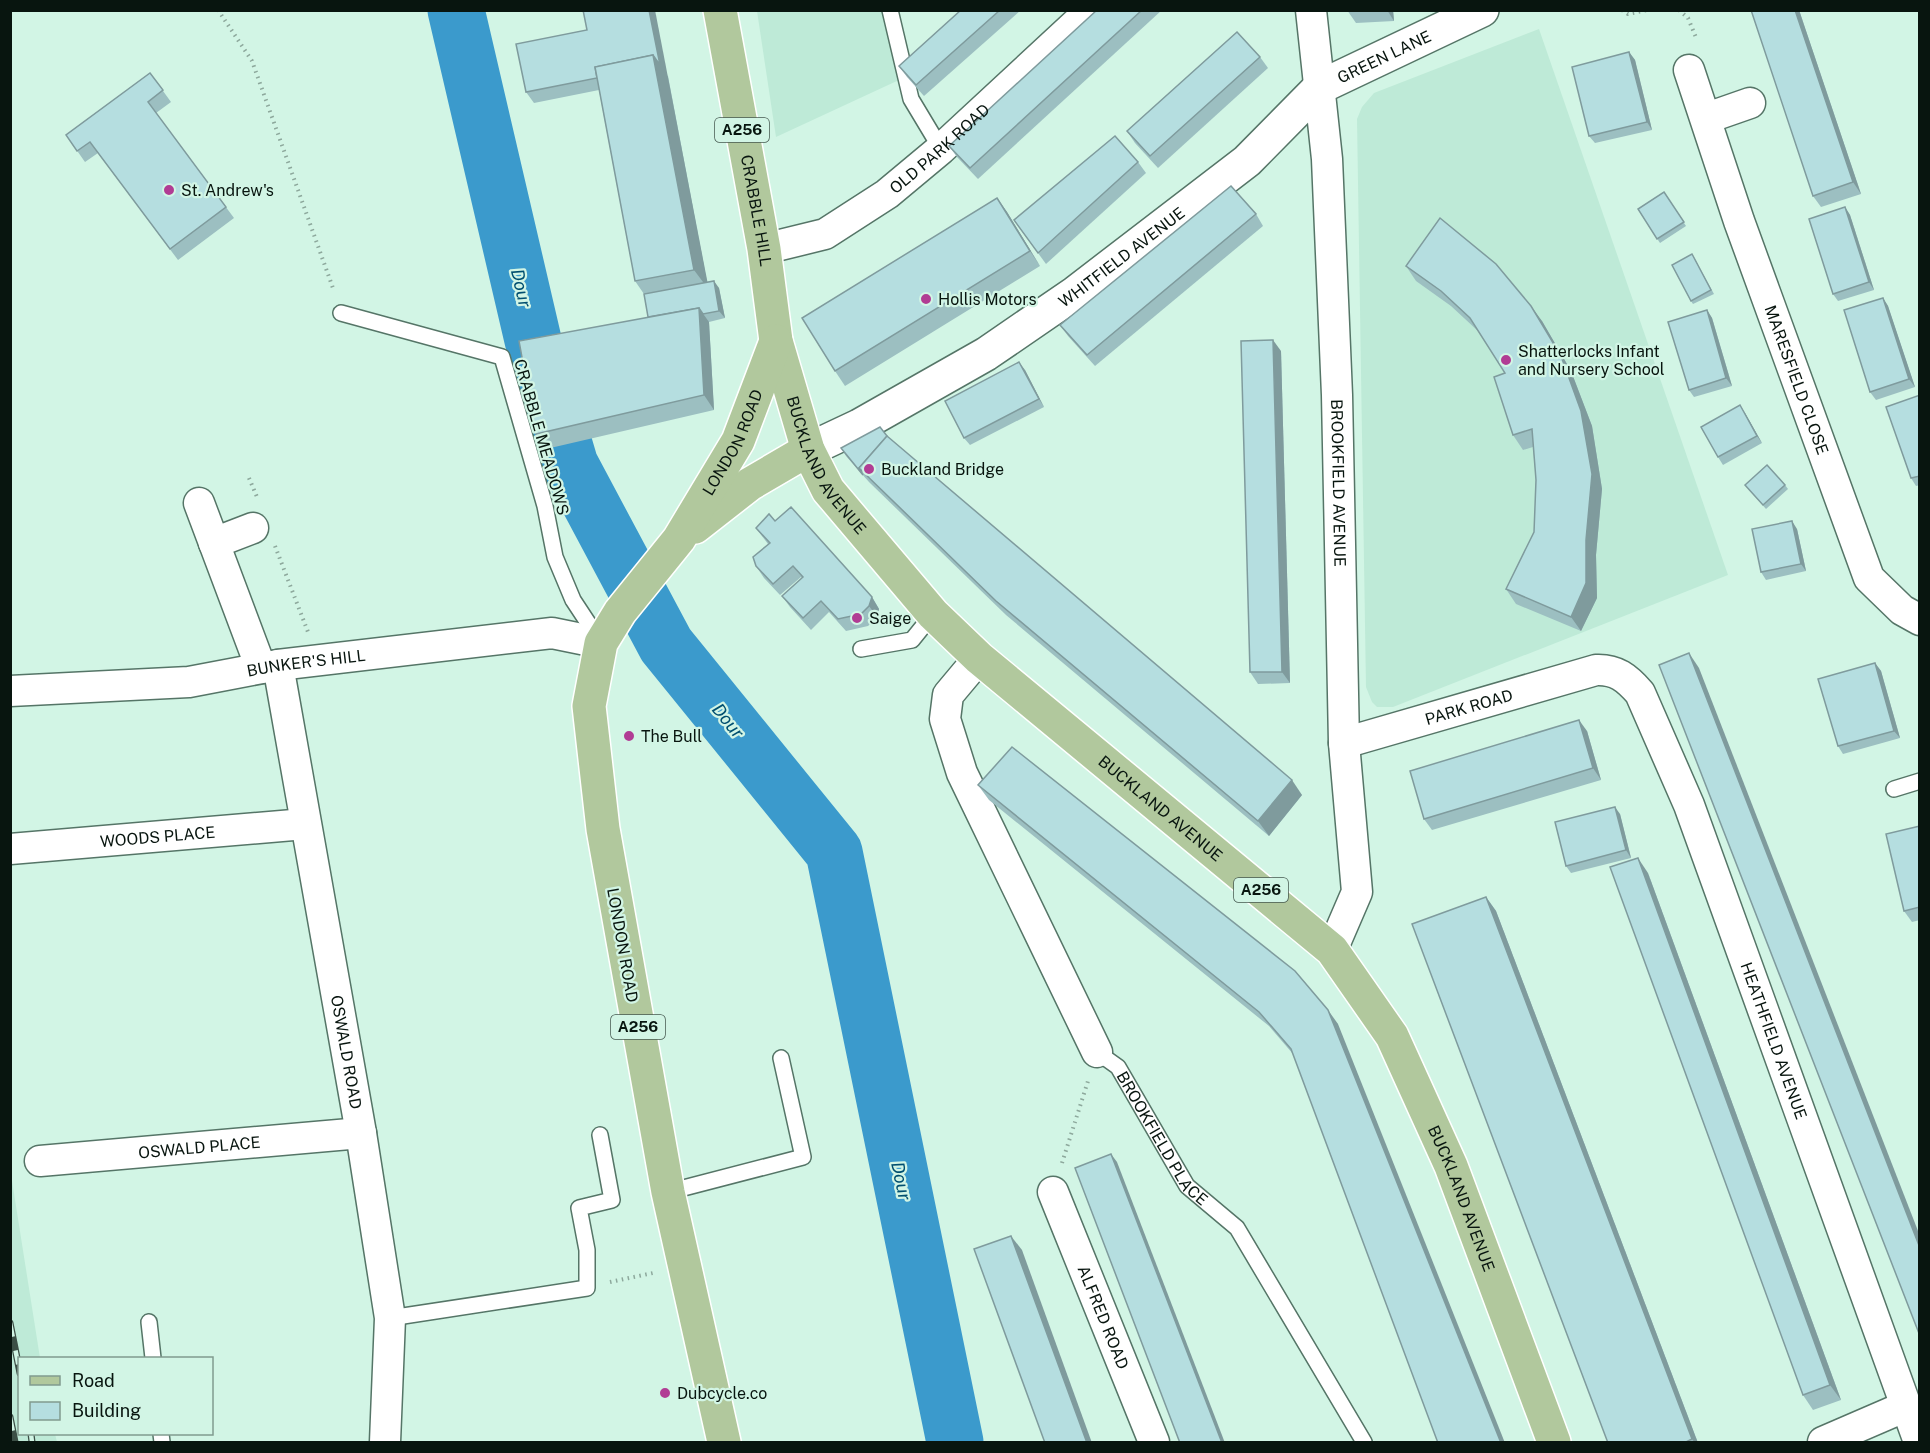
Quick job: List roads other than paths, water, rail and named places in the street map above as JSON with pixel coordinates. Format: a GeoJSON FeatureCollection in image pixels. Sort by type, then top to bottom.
{"type":"FeatureCollection","features":[{"type":"Feature","properties":{"kind":"main road","name":"CRABBLE HILL"},"geometry":{"type":"LineString","coordinates":[[720,10],[764,249],[776,341]]}},
{"type":"Feature","properties":{"kind":"main road","name":"BUCKLAND AVENUE"},"geometry":{"type":"LineString","coordinates":[[776,341],[808,450],[828,490],[933,614],[979,658],[1332,950],[1392,1036],[1451,1166],[1554,1443]]}},
{"type":"Feature","properties":{"kind":"main road","name":"LONDON ROAD"},"geometry":{"type":"LineString","coordinates":[[724,1443],[668,1192],[603,829],[589,706],[602,643],[620,612],[679,539],[738,441],[776,341]]}},
{"type":"Feature","properties":{"kind":"main road","name":"LONDON ROAD"},"geometry":{"type":"LineString","coordinates":[[679,539],[750,484],[808,450]]}},
{"type":"Feature","properties":{"kind":"street","name":"OLD PARK ROAD"},"geometry":{"type":"LineString","coordinates":[[764,249],[825,234],[887,194],[941,149],[1091,10]]}},
{"type":"Feature","properties":{"kind":"street","name":"BROOKFIELD AVENUE"},"geometry":{"type":"LineString","coordinates":[[1311,10],[1327,159],[1337,395],[1344,743],[1357,892],[1332,950]]}},
{"type":"Feature","properties":{"kind":"street","name":"GREEN LANE"},"geometry":{"type":"LineString","coordinates":[[1320,87],[1482,10]]}},
{"type":"Feature","properties":{"kind":"street","name":"MARESFIELD CLOSE"},"geometry":{"type":"LineString","coordinates":[[1689,70],[1707,118],[1739,221],[1869,578],[1902,610],[1920,620]]}},
{"type":"Feature","properties":{"kind":"street","name":"WHITFIELD AVENUE"},"geometry":{"type":"LineString","coordinates":[[808,450],[859,426],[986,354],[1075,293],[1247,161],[1320,87]]}},
{"type":"Feature","properties":{"kind":"street"},"geometry":{"type":"LineString","coordinates":[[1707,118],[1750,103]]}},
{"type":"Feature","properties":{"kind":"street","name":"OSWALD ROAD"},"geometry":{"type":"LineString","coordinates":[[199,503],[214,543],[269,667],[305,824],[361,1133],[390,1318],[386,1443]]}},
{"type":"Feature","properties":{"kind":"street"},"geometry":{"type":"LineString","coordinates":[[214,543],[263,526]]}},
{"type":"Feature","properties":{"kind":"street","name":"BUNKER'S HILL"},"geometry":{"type":"LineString","coordinates":[[10,691],[189,682],[320,660],[552,633],[602,643]]}},
{"type":"Feature","properties":{"kind":"street","name":"BROOKFIELD PLACE"},"geometry":{"type":"LineString","coordinates":[[979,658],[948,695],[945,718],[962,773],[1097,1052]]}},
{"type":"Feature","properties":{"kind":"street","name":"HEATHFIELD AVENUE"},"geometry":{"type":"LineString","coordinates":[[1596,670],[1611,669],[1629,681],[1640,693],[1689,805],[1904,1407],[1919,1443]]}},
{"type":"Feature","properties":{"kind":"street","name":"PARK ROAD"},"geometry":{"type":"LineString","coordinates":[[1344,743],[1596,670]]}},
{"type":"Feature","properties":{"kind":"street","name":"WOODS PLACE"},"geometry":{"type":"LineString","coordinates":[[10,849],[305,824]]}},
{"type":"Feature","properties":{"kind":"street","name":"OSWALD PLACE"},"geometry":{"type":"LineString","coordinates":[[40,1161],[361,1133]]}},
{"type":"Feature","properties":{"kind":"street","name":"ALFRED ROAD"},"geometry":{"type":"LineString","coordinates":[[1053,1192],[1154,1443]]}},
{"type":"Feature","properties":{"kind":"street"},"geometry":{"type":"LineString","coordinates":[[1824,1443],[1904,1407]]}},
{"type":"Feature","properties":{"kind":"lane"},"geometry":{"type":"LineString","coordinates":[[890,10],[911,99],[941,149]]}},
{"type":"Feature","properties":{"kind":"lane","name":"CRABBLE MEADOWS"},"geometry":{"type":"LineString","coordinates":[[341,313],[502,357],[545,506],[555,557],[573,600],[602,643]]}},
{"type":"Feature","properties":{"kind":"lane"},"geometry":{"type":"LineString","coordinates":[[861,649],[912,640],[933,614]]}},
{"type":"Feature","properties":{"kind":"lane"},"geometry":{"type":"LineString","coordinates":[[1894,789],[1920,781]]}},
{"type":"Feature","properties":{"kind":"lane","name":"BROOKFIELD PLACE"},"geometry":{"type":"LineString","coordinates":[[1097,1052],[1118,1067],[1186,1186],[1237,1228],[1364,1443]]}},
{"type":"Feature","properties":{"kind":"lane"},"geometry":{"type":"LineString","coordinates":[[668,1192],[803,1157],[781,1058]]}},
{"type":"Feature","properties":{"kind":"lane"},"geometry":{"type":"LineString","coordinates":[[390,1318],[587,1288],[587,1250],[579,1208],[612,1200],[600,1135]]}},
{"type":"Feature","properties":{"kind":"lane"},"geometry":{"type":"LineString","coordinates":[[149,1322],[153,1357]]}},
{"type":"Feature","properties":{"kind":"waterway","name":"Dour"},"geometry":{"type":"LineString","coordinates":[[456,10],[533,340],[570,465],[666,645],[834,852],[955,1442]]}},
{"type":"Feature","properties":{"kind":"railway"},"geometry":{"type":"LineString","coordinates":[[10,1323],[18,1363]]}},
{"type":"Feature","properties":{"kind":"railway"},"geometry":{"type":"LineString","coordinates":[[10,1417],[15,1442]]}},
{"type":"Feature","properties":{"kind":"railway"},"geometry":{"type":"LineString","coordinates":[[31,1435],[32,1442]]}},
{"type":"Feature","properties":{"kind":"place","name":"St. Andrew's"},"geometry":{"type":"Point","coordinates":[169,190]}},
{"type":"Feature","properties":{"kind":"place","name":"Hollis Motors"},"geometry":{"type":"Point","coordinates":[926,299]}},
{"type":"Feature","properties":{"kind":"place","name":"Shatterlocks Infant and Nursery School"},"geometry":{"type":"Point","coordinates":[1506,360]}},
{"type":"Feature","properties":{"kind":"place","name":"Buckland Bridge"},"geometry":{"type":"Point","coordinates":[869,469]}},
{"type":"Feature","properties":{"kind":"place","name":"Saige"},"geometry":{"type":"Point","coordinates":[857,618]}},
{"type":"Feature","properties":{"kind":"place","name":"The Bull"},"geometry":{"type":"Point","coordinates":[629,736]}},
{"type":"Feature","properties":{"kind":"place","name":"Dubcycle.co"},"geometry":{"type":"Point","coordinates":[665,1393]}}]}
